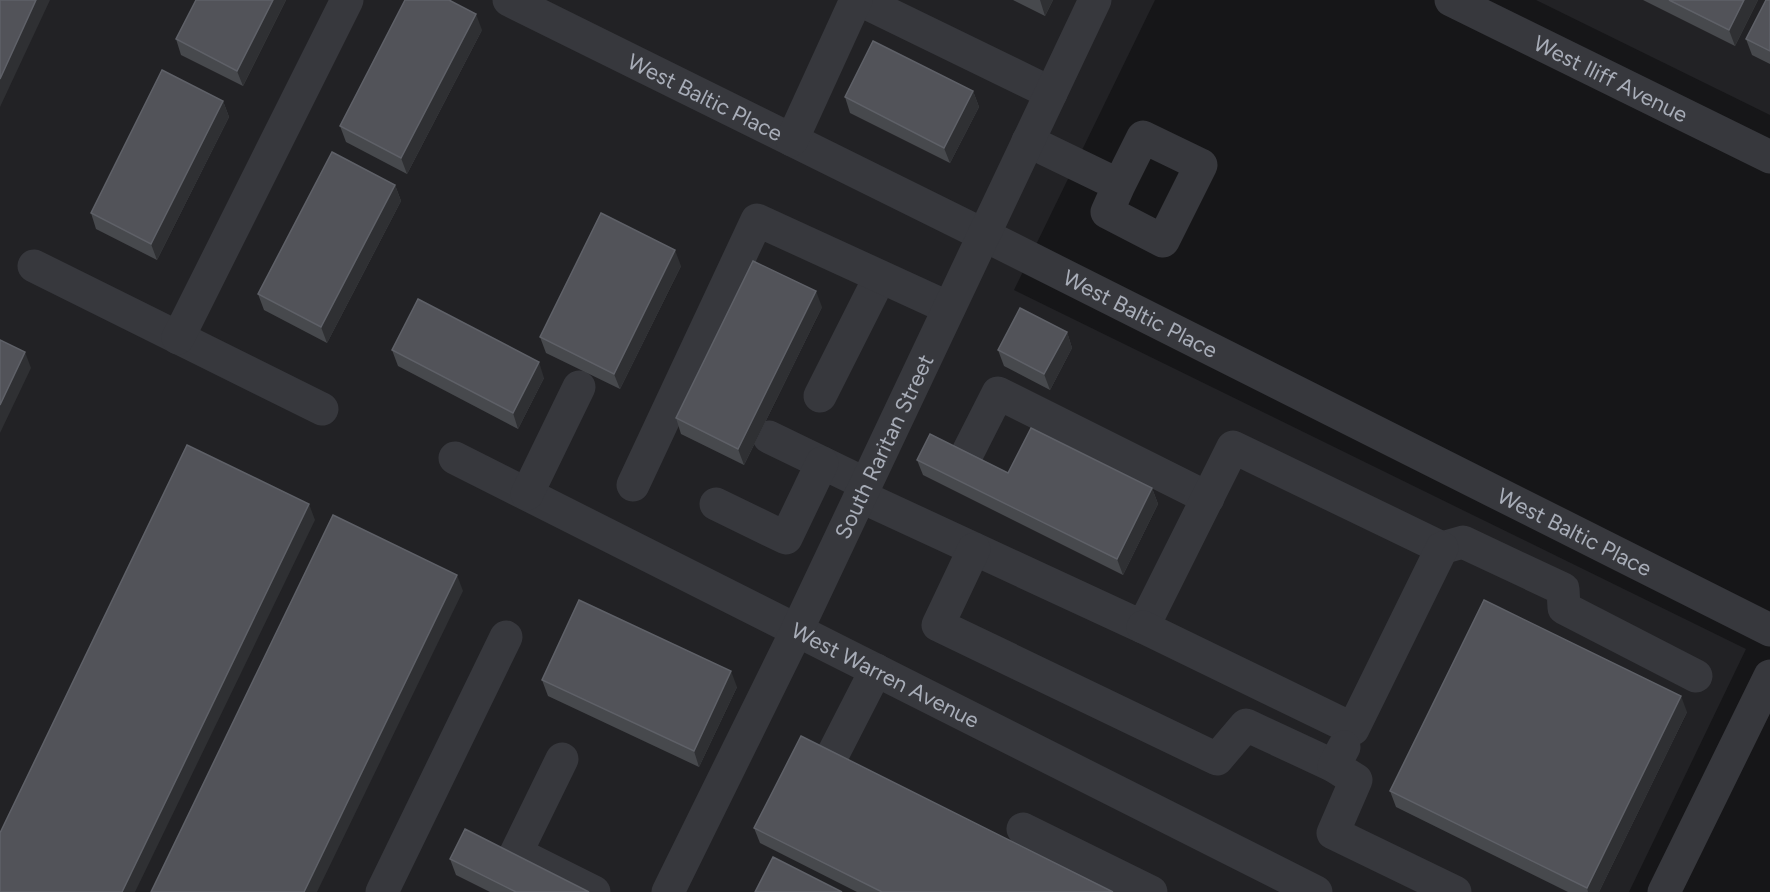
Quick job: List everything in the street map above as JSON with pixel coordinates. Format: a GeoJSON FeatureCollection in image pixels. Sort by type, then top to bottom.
{"type":"FeatureCollection","features":[{"type":"Feature","properties":{"kind":"street"},"geometry":{"type":"LineString","coordinates":[[178,338],[346,0]]}},
{"type":"Feature","properties":{"kind":"street","name":"West Baltic Place"},"geometry":{"type":"LineString","coordinates":[[509,0],[984,235],[1770,630]]}},
{"type":"Feature","properties":{"kind":"street"},"geometry":{"type":"LineString","coordinates":[[792,140],[858,0],[1051,93]]}},
{"type":"Feature","properties":{"kind":"street","name":"South Raritan Street"},"geometry":{"type":"LineString","coordinates":[[668,892],[797,630],[1095,0]]}},
{"type":"Feature","properties":{"kind":"street","name":"West Iliff Avenue"},"geometry":{"type":"LineString","coordinates":[[1451,0],[1770,157]]}},
{"type":"Feature","properties":{"kind":"street"},"geometry":{"type":"LineString","coordinates":[[1028,141],[1119,185]]}},
{"type":"Feature","properties":{"kind":"street"},"geometry":{"type":"LineString","coordinates":[[633,485],[757,220],[949,308]]}},
{"type":"Feature","properties":{"kind":"street"},"geometry":{"type":"LineString","coordinates":[[34,266],[322,409]]}},
{"type":"Feature","properties":{"kind":"street"},"geometry":{"type":"LineString","coordinates":[[820,396],[880,277]]}},
{"type":"Feature","properties":{"kind":"street"},"geometry":{"type":"LineString","coordinates":[[527,494],[579,387]]}},
{"type":"Feature","properties":{"kind":"street"},"geometry":{"type":"LineString","coordinates":[[965,459],[998,393],[1208,498]]}},
{"type":"Feature","properties":{"kind":"street"},"geometry":{"type":"LineString","coordinates":[[769,437],[822,462],[863,490],[974,549],[1143,627],[1353,729]]}},
{"type":"Feature","properties":{"kind":"street"},"geometry":{"type":"LineString","coordinates":[[1143,627],[1233,447],[1442,548],[1463,542],[1563,590],[1564,609],[1696,676]]}},
{"type":"Feature","properties":{"kind":"street","name":"West Warren Avenue"},"geometry":{"type":"LineString","coordinates":[[455,458],[1316,892]]}},
{"type":"Feature","properties":{"kind":"street"},"geometry":{"type":"LineString","coordinates":[[716,504],[786,538],[822,462]]}},
{"type":"Feature","properties":{"kind":"street"},"geometry":{"type":"LineString","coordinates":[[1334,766],[1442,548]]}},
{"type":"Feature","properties":{"kind":"street"},"geometry":{"type":"LineString","coordinates":[[974,549],[938,625],[1217,759],[1246,725],[1334,766],[1356,780],[1333,833],[1455,892]]}},
{"type":"Feature","properties":{"kind":"street"},"geometry":{"type":"LineString","coordinates":[[382,892],[506,637]]}},
{"type":"Feature","properties":{"kind":"street"},"geometry":{"type":"LineString","coordinates":[[833,754],[876,670]]}},
{"type":"Feature","properties":{"kind":"street"},"geometry":{"type":"LineString","coordinates":[[1664,892],[1770,676]]}},
{"type":"Feature","properties":{"kind":"street"},"geometry":{"type":"LineString","coordinates":[[562,759],[516,853],[594,892]]}},
{"type":"Feature","properties":{"kind":"street"},"geometry":{"type":"LineString","coordinates":[[1023,829],[1151,892]]}},
{"type":"Feature","properties":{"kind":"shaded area"},"geometry":{"type":"Polygon","coordinates":[[[0,0],[1155,0],[1014,290],[1746,649],[1629,892],[0,892],[0,0]]]}},
{"type":"Feature","properties":{"kind":"shaded area"},"geometry":{"type":"Polygon","coordinates":[[[1536,0],[1770,0],[1770,115],[1536,0]]]}},
{"type":"Feature","properties":{"kind":"building"},"geometry":{"type":"Polygon","coordinates":[[[0,0],[36,0],[0,79],[0,0]]]}},
{"type":"Feature","properties":{"kind":"building"},"geometry":{"type":"Polygon","coordinates":[[[196,0],[273,0],[237,71],[176,39],[196,0]]]}},
{"type":"Feature","properties":{"kind":"building"},"geometry":{"type":"Polygon","coordinates":[[[405,0],[449,0],[476,14],[401,158],[340,126],[405,0]]]}},
{"type":"Feature","properties":{"kind":"building"},"geometry":{"type":"Polygon","coordinates":[[[1669,0],[1744,0],[1729,30],[1669,0]]]}},
{"type":"Feature","properties":{"kind":"building"},"geometry":{"type":"Polygon","coordinates":[[[1766,0],[1770,0],[1770,51],[1746,39],[1766,0]]]}},
{"type":"Feature","properties":{"kind":"building"},"geometry":{"type":"Polygon","coordinates":[[[873,41],[973,91],[944,148],[845,97],[873,41]]]}},
{"type":"Feature","properties":{"kind":"building"},"geometry":{"type":"Polygon","coordinates":[[[162,70],[223,101],[151,244],[91,213],[162,70]]]}},
{"type":"Feature","properties":{"kind":"building"},"geometry":{"type":"Polygon","coordinates":[[[332,152],[395,185],[321,327],[258,294],[332,152]]]}},
{"type":"Feature","properties":{"kind":"building"},"geometry":{"type":"Polygon","coordinates":[[[601,213],[675,250],[614,374],[540,337],[601,213]]]}},
{"type":"Feature","properties":{"kind":"building"},"geometry":{"type":"Polygon","coordinates":[[[753,261],[816,291],[738,449],[676,418],[753,261]]]}},
{"type":"Feature","properties":{"kind":"building"},"geometry":{"type":"Polygon","coordinates":[[[418,299],[539,362],[513,413],[392,350],[418,299]]]}},
{"type":"Feature","properties":{"kind":"building"},"geometry":{"type":"Polygon","coordinates":[[[1020,308],[1067,332],[1044,374],[998,350],[1020,308]]]}},
{"type":"Feature","properties":{"kind":"building"},"geometry":{"type":"Polygon","coordinates":[[[0,340],[25,352],[0,405],[0,340]]]}},
{"type":"Feature","properties":{"kind":"building"},"geometry":{"type":"Polygon","coordinates":[[[1031,428],[1152,488],[1117,559],[917,460],[930,434],[1008,473],[1031,428]]]}},
{"type":"Feature","properties":{"kind":"building"},"geometry":{"type":"Polygon","coordinates":[[[187,445],[309,504],[122,892],[0,892],[0,833],[187,445]]]}},
{"type":"Feature","properties":{"kind":"building"},"geometry":{"type":"Polygon","coordinates":[[[333,515],[457,575],[304,892],[151,892],[333,515]]]}},
{"type":"Feature","properties":{"kind":"building"},"geometry":{"type":"Polygon","coordinates":[[[579,600],[731,671],[694,751],[542,680],[579,600]]]}},
{"type":"Feature","properties":{"kind":"building"},"geometry":{"type":"Polygon","coordinates":[[[1484,600],[1681,696],[1587,888],[1390,791],[1484,600]]]}},
{"type":"Feature","properties":{"kind":"building"},"geometry":{"type":"Polygon","coordinates":[[[801,736],[1113,892],[882,892],[754,828],[801,736]]]}},
{"type":"Feature","properties":{"kind":"building"},"geometry":{"type":"Polygon","coordinates":[[[465,829],[589,892],[516,892],[450,859],[465,829]]]}},
{"type":"Feature","properties":{"kind":"building"},"geometry":{"type":"Polygon","coordinates":[[[773,857],[842,892],[755,892],[773,857]]]}}]}
